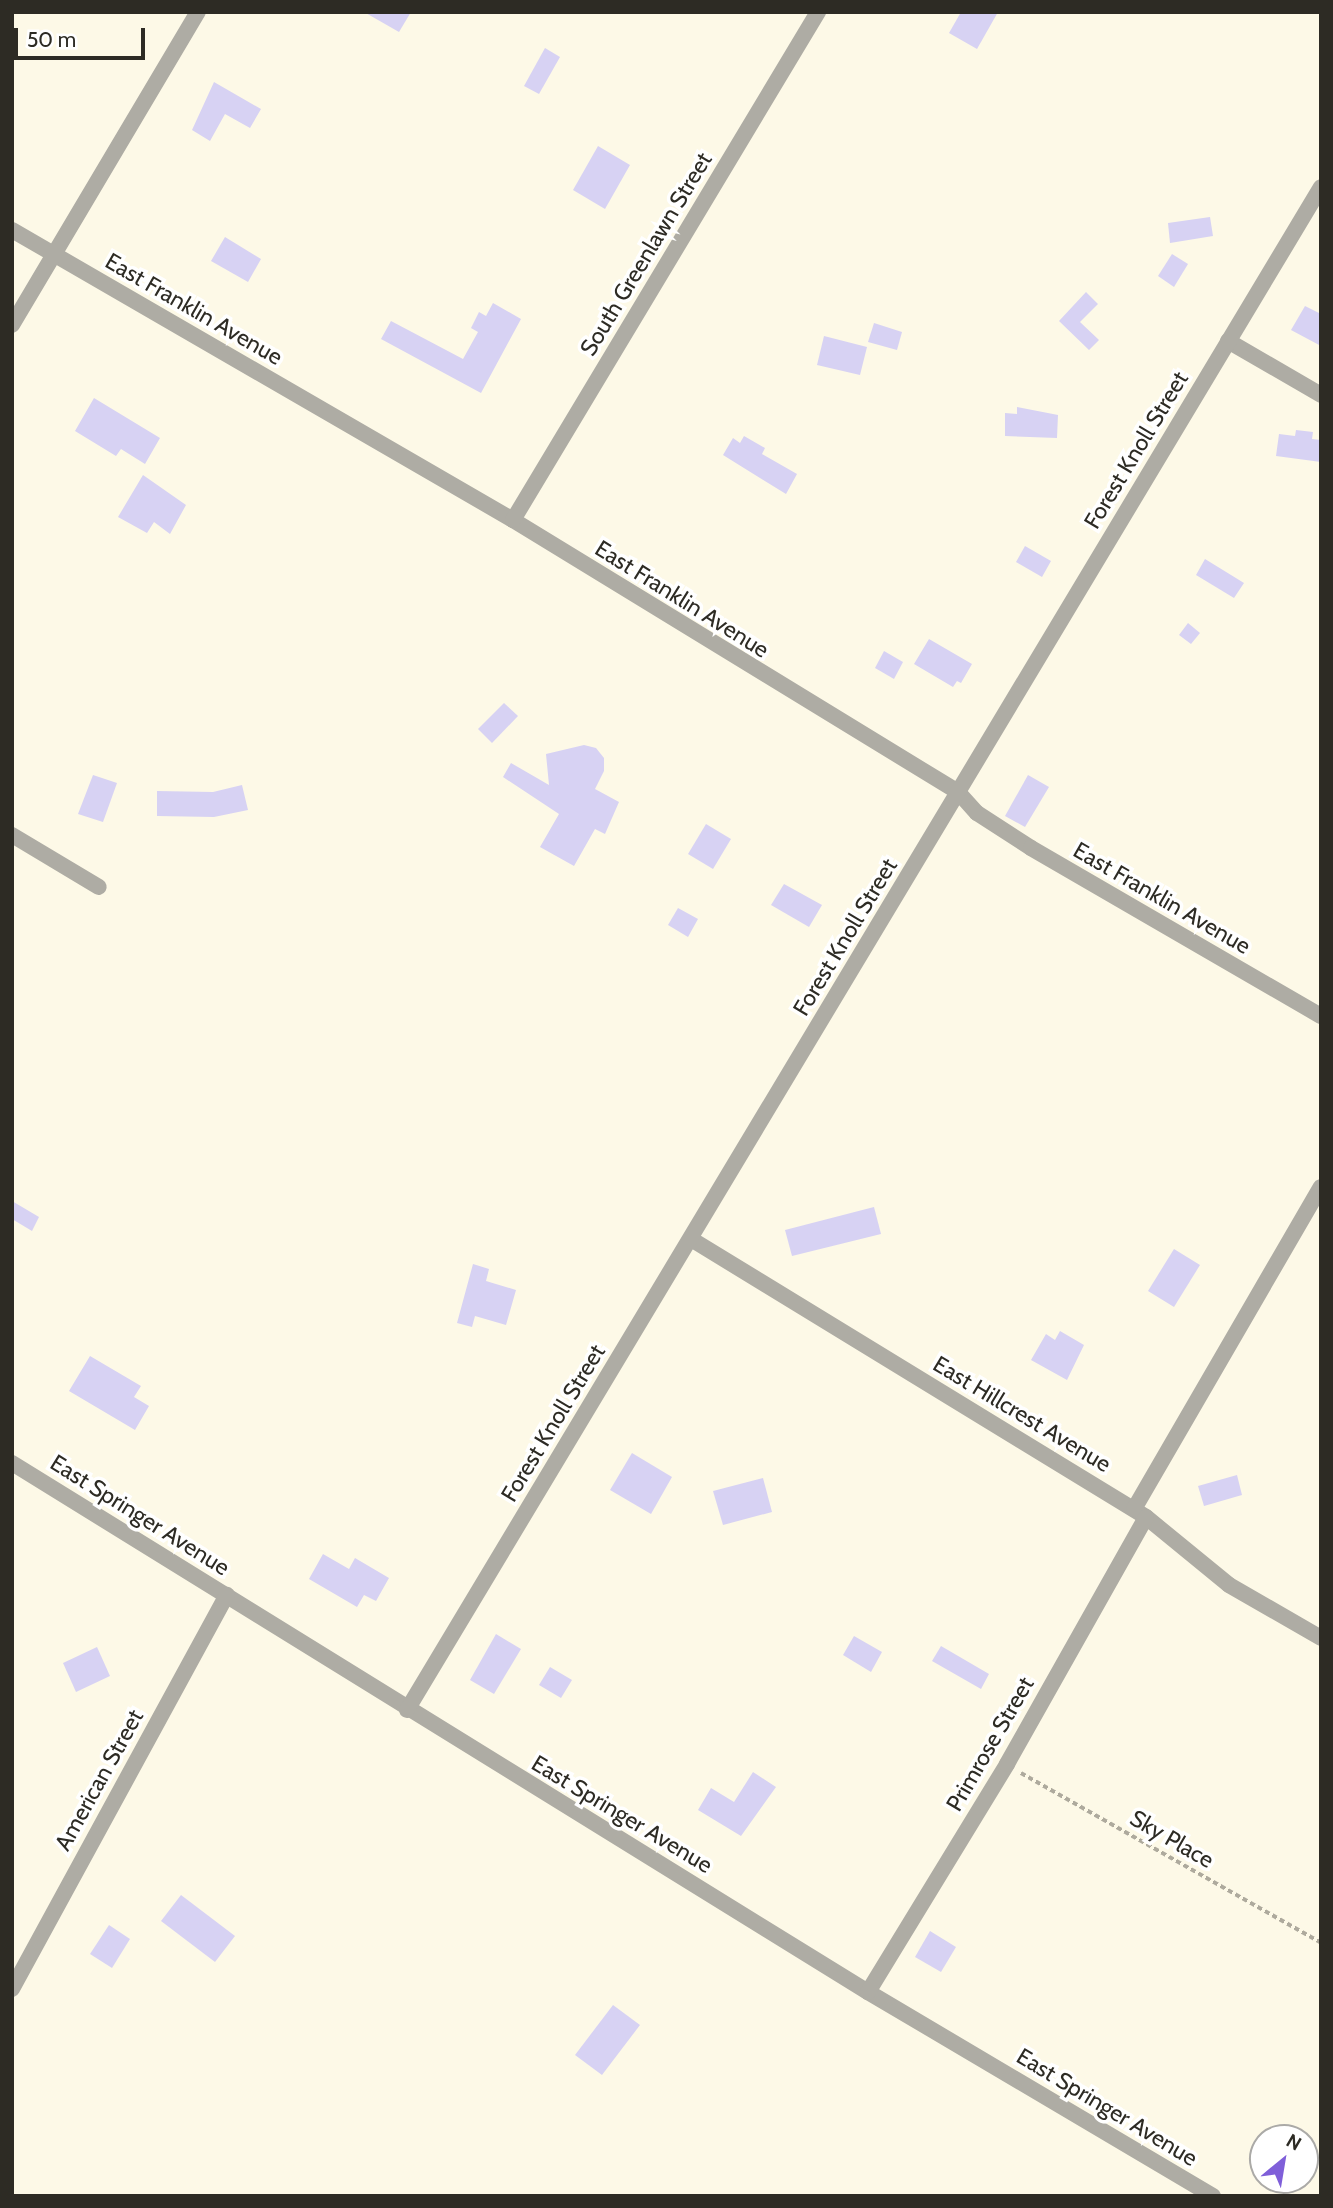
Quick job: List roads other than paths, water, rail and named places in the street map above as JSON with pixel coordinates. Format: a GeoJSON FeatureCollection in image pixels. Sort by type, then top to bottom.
{"type":"FeatureCollection","features":[{"type":"Feature","properties":{"kind":"street"},"geometry":{"type":"LineString","coordinates":[[12,325],[198,12]]}},
{"type":"Feature","properties":{"kind":"street","name":"South Greenlawn Street"},"geometry":{"type":"LineString","coordinates":[[513,520],[818,12]]}},
{"type":"Feature","properties":{"kind":"street","name":"Forest Knoll Street"},"geometry":{"type":"LineString","coordinates":[[407,1710],[1321,187]]}},
{"type":"Feature","properties":{"kind":"street","name":"East Franklin Avenue"},"geometry":{"type":"LineString","coordinates":[[12,230],[513,520],[958,792],[977,813],[1031,848],[1321,1016]]}},
{"type":"Feature","properties":{"kind":"street"},"geometry":{"type":"LineString","coordinates":[[1228,341],[1321,396]]}},
{"type":"Feature","properties":{"kind":"street"},"geometry":{"type":"LineString","coordinates":[[12,835],[99,887]]}},
{"type":"Feature","properties":{"kind":"street","name":"Primrose Street"},"geometry":{"type":"LineString","coordinates":[[868,1992],[1007,1764],[1140,1513],[1321,1187]]}},
{"type":"Feature","properties":{"kind":"street","name":"East Hillcrest Avenue"},"geometry":{"type":"LineString","coordinates":[[691,1239],[1140,1513],[1229,1585],[1321,1638]]}},
{"type":"Feature","properties":{"kind":"street","name":"East Springer Avenue"},"geometry":{"type":"LineString","coordinates":[[12,1463],[407,1710],[868,1992],[1213,2196]]}},
{"type":"Feature","properties":{"kind":"street","name":"American Street"},"geometry":{"type":"LineString","coordinates":[[12,1989],[227,1595]]}}]}
